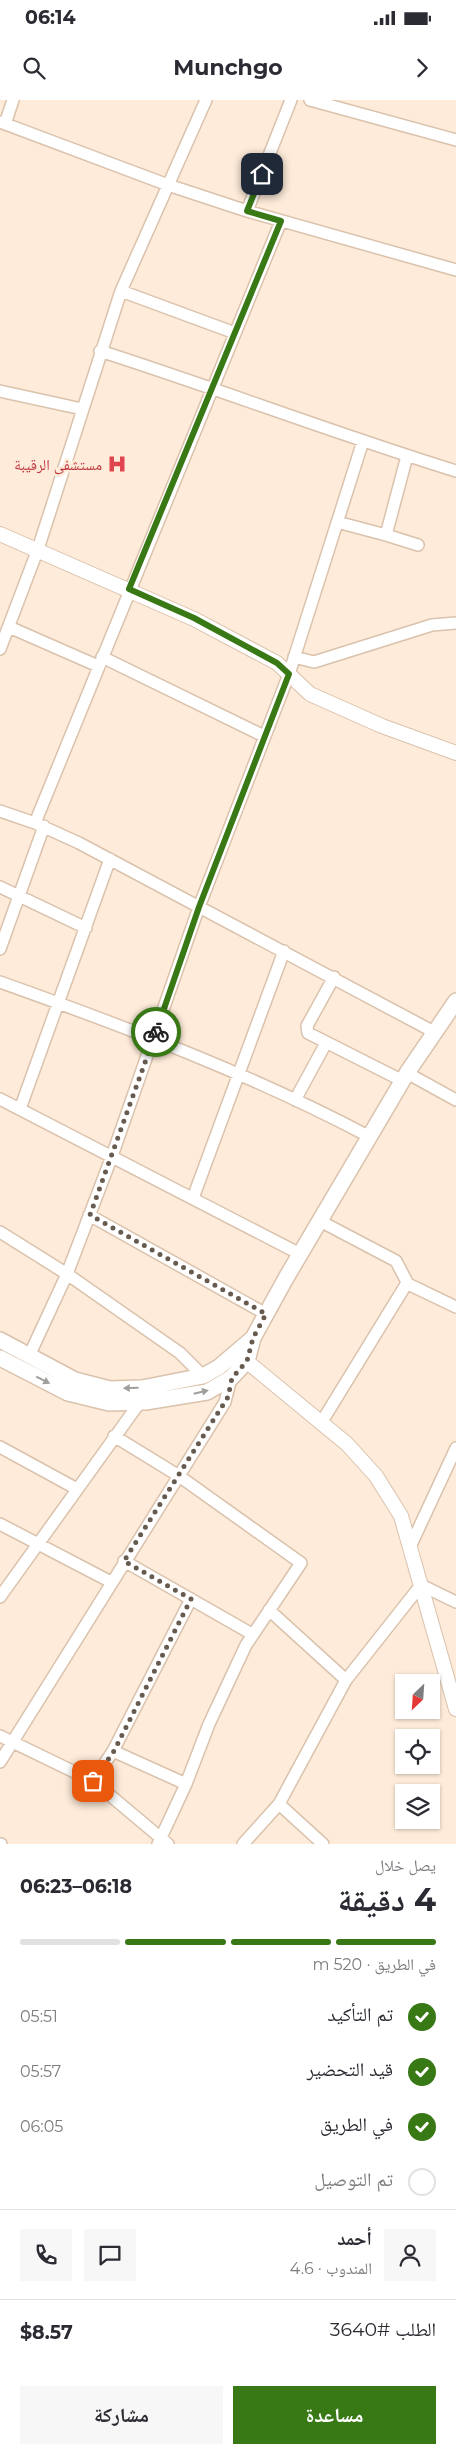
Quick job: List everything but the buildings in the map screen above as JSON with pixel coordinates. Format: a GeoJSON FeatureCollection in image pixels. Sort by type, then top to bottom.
{"type":"FeatureCollection","features":[{"type":"Feature","properties":{"kind":"main road"},"geometry":{"type":"LineString","coordinates":[[1,1362],[68,1393],[109,1403],[140,1402],[207,1392],[232,1378],[300,1254],[405,1077],[456,1001]]}},
{"type":"Feature","properties":{"kind":"main road"},"geometry":{"type":"LineString","coordinates":[[0,1340],[75,1380],[110,1389],[142,1388],[203,1376],[242,1357]]}},
{"type":"Feature","properties":{"kind":"street"},"geometry":{"type":"LineString","coordinates":[[13,100],[2,123],[168,185],[247,211],[456,270]]}},
{"type":"Feature","properties":{"kind":"street"},"geometry":{"type":"LineString","coordinates":[[0,649],[38,549],[100,351],[121,291],[206,100]]}},
{"type":"Feature","properties":{"kind":"street"},"geometry":{"type":"LineString","coordinates":[[247,211],[291,100]]}},
{"type":"Feature","properties":{"kind":"street"},"geometry":{"type":"LineString","coordinates":[[310,100],[456,140]]}},
{"type":"Feature","properties":{"kind":"street"},"geometry":{"type":"LineString","coordinates":[[0,949],[19,896],[39,824],[100,662],[281,221]]}},
{"type":"Feature","properties":{"kind":"street"},"geometry":{"type":"LineString","coordinates":[[121,291],[235,334]]}},
{"type":"Feature","properties":{"kind":"street"},"geometry":{"type":"LineString","coordinates":[[100,351],[213,387],[363,441],[456,471]]}},
{"type":"Feature","properties":{"kind":"street"},"geometry":{"type":"LineString","coordinates":[[0,391],[82,409]]}},
{"type":"Feature","properties":{"kind":"street"},"geometry":{"type":"LineString","coordinates":[[29,1356],[67,1274],[90,1215],[199,907],[289,674],[363,441]]}},
{"type":"Feature","properties":{"kind":"street"},"geometry":{"type":"LineString","coordinates":[[386,535],[407,456]]}},
{"type":"Feature","properties":{"kind":"street"},"geometry":{"type":"LineString","coordinates":[[337,522],[418,544]]}},
{"type":"Feature","properties":{"kind":"street"},"geometry":{"type":"LineString","coordinates":[[0,534],[194,618],[277,663],[310,694],[382,726],[456,752]]}},
{"type":"Feature","properties":{"kind":"street"},"geometry":{"type":"LineString","coordinates":[[294,657],[307,662],[314,662],[432,626],[456,623]]}},
{"type":"Feature","properties":{"kind":"street"},"geometry":{"type":"LineString","coordinates":[[9,627],[100,662],[264,736]]}},
{"type":"Feature","properties":{"kind":"street"},"geometry":{"type":"LineString","coordinates":[[0,811],[39,824],[110,859],[434,1032]]}},
{"type":"Feature","properties":{"kind":"street"},"geometry":{"type":"LineString","coordinates":[[20,1109],[60,1003],[110,859]]}},
{"type":"Feature","properties":{"kind":"street"},"geometry":{"type":"LineString","coordinates":[[0,887],[86,928]]}},
{"type":"Feature","properties":{"kind":"street"},"geometry":{"type":"LineString","coordinates":[[193,1198],[240,1075],[284,951]]}},
{"type":"Feature","properties":{"kind":"street"},"geometry":{"type":"LineString","coordinates":[[334,977],[306,1030],[308,1033],[326,1043],[456,1100]]}},
{"type":"Feature","properties":{"kind":"street"},"geometry":{"type":"LineString","coordinates":[[0,982],[154,1038],[295,1100],[370,1137]]}},
{"type":"Feature","properties":{"kind":"street"},"geometry":{"type":"LineString","coordinates":[[295,1100],[326,1043]]}},
{"type":"Feature","properties":{"kind":"street"},"geometry":{"type":"LineString","coordinates":[[0,1098],[300,1254]]}},
{"type":"Feature","properties":{"kind":"street"},"geometry":{"type":"LineString","coordinates":[[90,1215],[266,1314]]}},
{"type":"Feature","properties":{"kind":"street"},"geometry":{"type":"LineString","coordinates":[[320,1221],[396,1262],[407,1283],[456,1307]]}},
{"type":"Feature","properties":{"kind":"street"},"geometry":{"type":"LineString","coordinates":[[0,1232],[67,1274],[180,1352],[203,1376]]}},
{"type":"Feature","properties":{"kind":"street"},"geometry":{"type":"LineString","coordinates":[[321,1423],[407,1283]]}},
{"type":"Feature","properties":{"kind":"street"},"geometry":{"type":"LineString","coordinates":[[242,1357],[347,1444],[376,1476],[401,1516],[456,1709]]}},
{"type":"Feature","properties":{"kind":"street"},"geometry":{"type":"LineString","coordinates":[[0,1762],[228,1397],[232,1378]]}},
{"type":"Feature","properties":{"kind":"street"},"geometry":{"type":"LineString","coordinates":[[0,1597],[140,1402]]}},
{"type":"Feature","properties":{"kind":"street"},"geometry":{"type":"LineString","coordinates":[[0,1736],[11,1743],[93,1781],[162,1842],[209,1724],[252,1634],[300,1567],[300,1561],[179,1476],[114,1436]]}},
{"type":"Feature","properties":{"kind":"street"},"geometry":{"type":"LineString","coordinates":[[0,1447],[77,1489]]}},
{"type":"Feature","properties":{"kind":"street"},"geometry":{"type":"LineString","coordinates":[[410,1547],[456,1448]]}},
{"type":"Feature","properties":{"kind":"street"},"geometry":{"type":"LineString","coordinates":[[0,1524],[111,1582]]}},
{"type":"Feature","properties":{"kind":"street"},"geometry":{"type":"LineString","coordinates":[[124,1561],[252,1634]]}},
{"type":"Feature","properties":{"kind":"street"},"geometry":{"type":"LineString","coordinates":[[421,1585],[456,1602]]}},
{"type":"Feature","properties":{"kind":"street"},"geometry":{"type":"LineString","coordinates":[[243,1844],[279,1804],[346,1680],[421,1585]]}},
{"type":"Feature","properties":{"kind":"street"},"geometry":{"type":"LineString","coordinates":[[93,1781],[114,1751],[191,1599]]}},
{"type":"Feature","properties":{"kind":"street"},"geometry":{"type":"LineString","coordinates":[[269,1610],[346,1680]]}},
{"type":"Feature","properties":{"kind":"street"},"geometry":{"type":"LineString","coordinates":[[114,1751],[186,1784]]}},
{"type":"Feature","properties":{"kind":"street"},"geometry":{"type":"LineString","coordinates":[[279,1804],[323,1844]]}},
{"type":"Feature","properties":{"kind":"way so far"},"geometry":{"type":"LineString","coordinates":[[93,1781],[114,1751],[191,1599],[124,1561],[228,1397],[232,1378],[247,1361],[253,1338],[266,1314],[90,1215],[156,1032]]}},
{"type":"Feature","properties":{"kind":"place","name":"مستشفى الرقيبة"},"geometry":{"type":"Point","coordinates":[117,464]}},
{"type":"Feature","properties":{"kind":"route"},"geometry":{"type":"LineString","coordinates":[[156,1032],[199,907],[289,674],[277,663],[194,618],[129,589],[281,221],[247,211],[262,174]]}}]}
